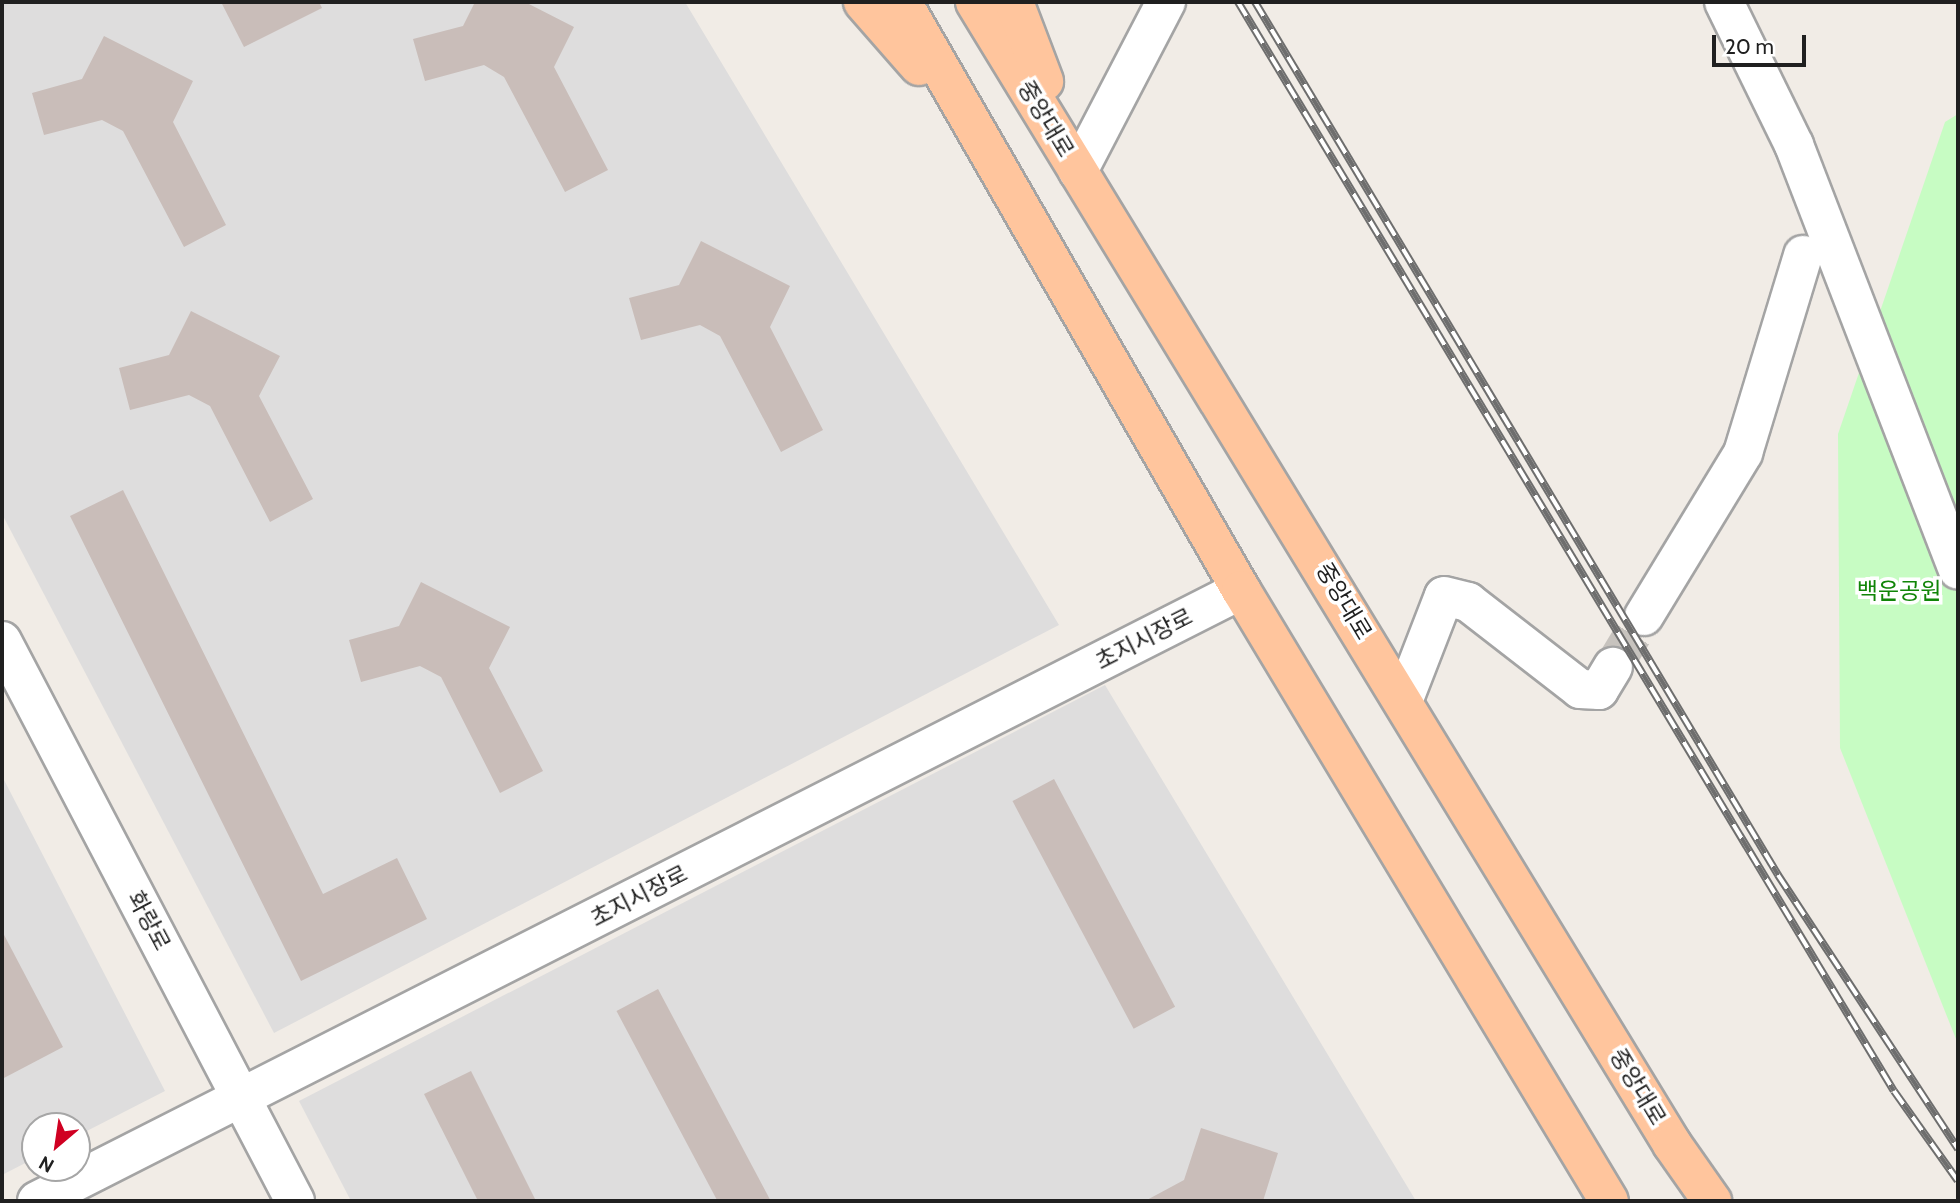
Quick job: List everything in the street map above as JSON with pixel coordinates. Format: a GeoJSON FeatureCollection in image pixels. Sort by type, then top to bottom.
{"type":"FeatureCollection","features":[{"type":"Feature","properties":{"kind":"main road"},"geometry":{"type":"LineString","coordinates":[[863,2],[976,132]]}},
{"type":"Feature","properties":{"kind":"main road"},"geometry":{"type":"LineString","coordinates":[[902,2],[1241,590],[1609,1201]]}},
{"type":"Feature","properties":{"kind":"main road","name":"중앙대로"},"geometry":{"type":"LineString","coordinates":[[975,2],[1404,699],[1672,1144],[1712,1201]]}},
{"type":"Feature","properties":{"kind":"main road"},"geometry":{"type":"LineString","coordinates":[[1014,2],[1078,171]]}},
{"type":"Feature","properties":{"kind":"street"},"geometry":{"type":"LineString","coordinates":[[1078,171],[1166,2]]}},
{"type":"Feature","properties":{"kind":"street"},"geometry":{"type":"LineString","coordinates":[[1724,2],[1794,145],[1958,569]]}},
{"type":"Feature","properties":{"kind":"street"},"geometry":{"type":"LineString","coordinates":[[1644,616],[1743,453],[1803,255]]}},
{"type":"Feature","properties":{"kind":"street","name":"초지시장로"},"geometry":{"type":"LineString","coordinates":[[37,1201],[1241,590]]}},
{"type":"Feature","properties":{"kind":"street"},"geometry":{"type":"LineString","coordinates":[[1404,699],[1444,596],[1468,602],[1580,689],[1598,690],[1613,667]]}},
{"type":"Feature","properties":{"kind":"street","name":"화랑로"},"geometry":{"type":"LineString","coordinates":[[2,641],[295,1201]]}},
{"type":"Feature","properties":{"kind":"shaded area"},"geometry":{"type":"Polygon","coordinates":[[[2,2],[685,2],[1059,625],[274,1033],[2,514],[2,2]]]}},
{"type":"Feature","properties":{"kind":"shaded area"},"geometry":{"type":"Polygon","coordinates":[[[1105,685],[1416,1201],[351,1201],[299,1101],[1105,685]]]}},
{"type":"Feature","properties":{"kind":"shaded area"},"geometry":{"type":"Polygon","coordinates":[[[2,776],[165,1091],[91,1129],[91,1112],[21,1112],[21,1165],[2,1175],[2,776]]]}},
{"type":"Feature","properties":{"kind":"green space","name":"백운공원"},"geometry":{"type":"Polygon","coordinates":[[[1958,114],[1958,1044],[1840,748],[1838,434],[1945,122],[1958,114]]]}},
{"type":"Feature","properties":{"kind":"building"},"geometry":{"type":"Polygon","coordinates":[[[221,2],[319,2],[322,8],[244,47],[221,2]]]}},
{"type":"Feature","properties":{"kind":"building"},"geometry":{"type":"Polygon","coordinates":[[[475,2],[525,2],[574,27],[554,67],[608,170],[565,192],[504,77],[484,65],[425,81],[413,39],[463,26],[475,2]]]}},
{"type":"Feature","properties":{"kind":"building"},"geometry":{"type":"Polygon","coordinates":[[[104,36],[193,81],[173,122],[226,225],[184,247],[123,131],[102,120],[44,135],[32,93],[82,79],[104,36]]]}},
{"type":"Feature","properties":{"kind":"building"},"geometry":{"type":"Polygon","coordinates":[[[701,241],[790,286],[770,327],[823,430],[781,452],[720,336],[700,325],[641,340],[629,298],[679,285],[701,241]]]}},
{"type":"Feature","properties":{"kind":"building"},"geometry":{"type":"Polygon","coordinates":[[[191,311],[280,356],[259,396],[313,499],[270,522],[210,406],[189,395],[130,410],[119,368],[169,355],[191,311]]]}},
{"type":"Feature","properties":{"kind":"building"},"geometry":{"type":"Polygon","coordinates":[[[123,490],[323,894],[397,858],[427,919],[301,981],[70,516],[123,490]]]}},
{"type":"Feature","properties":{"kind":"building"},"geometry":{"type":"Polygon","coordinates":[[[421,582],[510,627],[489,668],[543,771],[500,793],[441,677],[420,666],[361,682],[349,640],[399,626],[421,582]]]}},
{"type":"Feature","properties":{"kind":"building"},"geometry":{"type":"Polygon","coordinates":[[[1054,779],[1175,1007],[1134,1029],[1013,801],[1054,779]]]}},
{"type":"Feature","properties":{"kind":"building"},"geometry":{"type":"Polygon","coordinates":[[[2,931],[63,1047],[2,1079],[2,931]]]}},
{"type":"Feature","properties":{"kind":"building"},"geometry":{"type":"Polygon","coordinates":[[[658,989],[771,1201],[717,1201],[617,1011],[658,989]]]}},
{"type":"Feature","properties":{"kind":"building"},"geometry":{"type":"Polygon","coordinates":[[[471,1071],[536,1201],[478,1201],[424,1094],[471,1071]]]}},
{"type":"Feature","properties":{"kind":"building"},"geometry":{"type":"Polygon","coordinates":[[[1201,1128],[1278,1153],[1263,1201],[1145,1201],[1184,1180],[1201,1128]]]}},
{"type":"Feature","properties":{"kind":"tunnel"},"geometry":{"type":"LineString","coordinates":[[1613,667],[1644,616]]}},
{"type":"Feature","properties":{"kind":"railway"},"geometry":{"type":"LineString","coordinates":[[1238,2],[1894,1091],[1958,1181]]}},
{"type":"Feature","properties":{"kind":"railway"},"geometry":{"type":"LineString","coordinates":[[1255,2],[1778,875],[1958,1149]]}}]}
